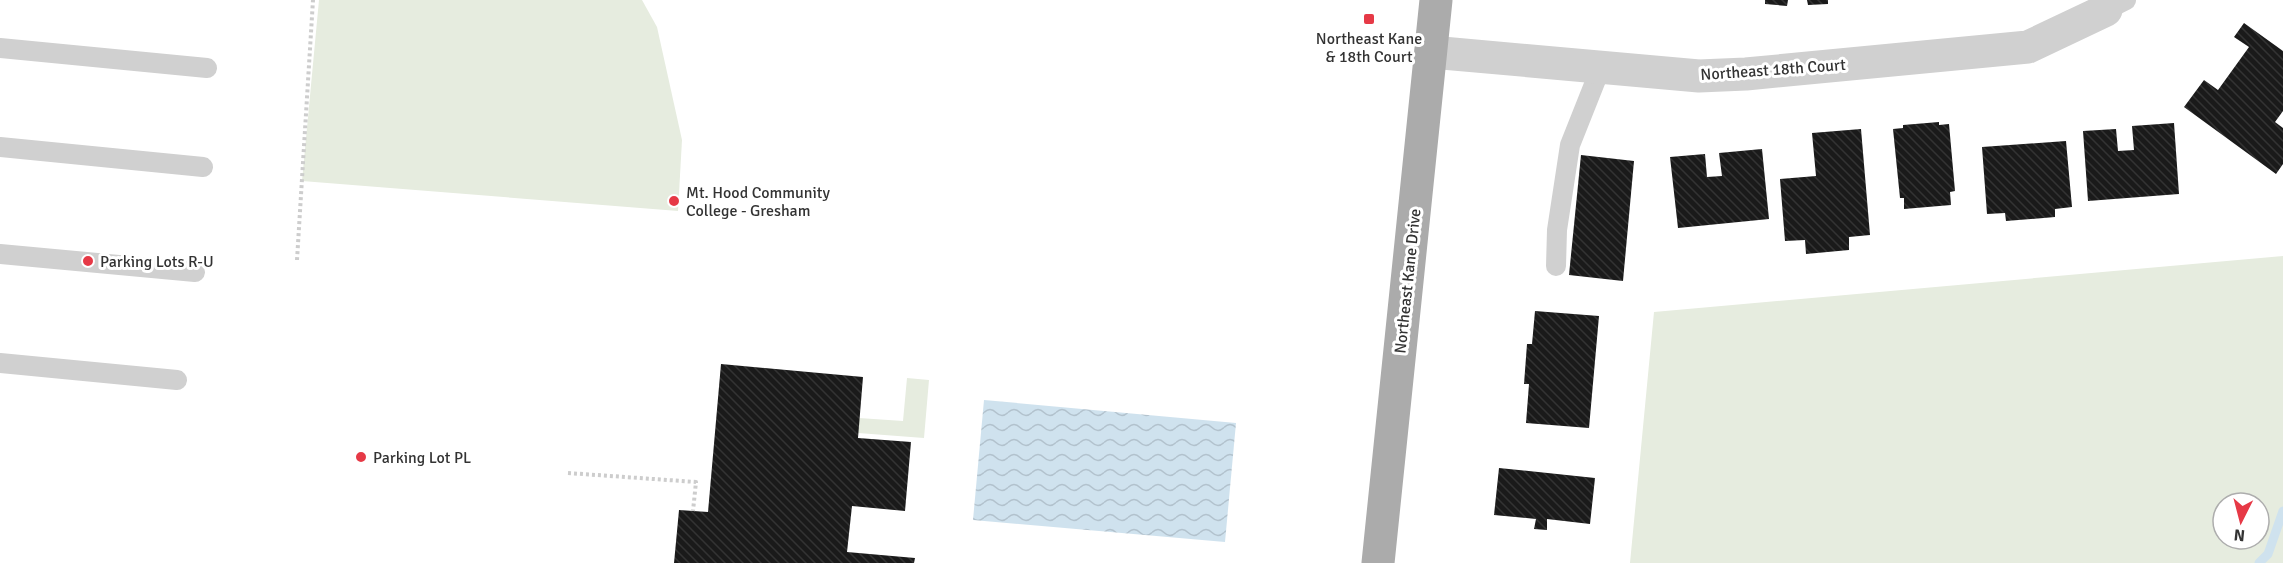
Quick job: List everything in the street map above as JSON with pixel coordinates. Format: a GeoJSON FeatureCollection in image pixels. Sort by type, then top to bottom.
{"type":"FeatureCollection","features":[{"type":"Feature","properties":{"kind":"main road","name":"Northeast Kane Drive"},"geometry":{"type":"LineString","coordinates":[[1378,563],[1436,0]]}},
{"type":"Feature","properties":{"kind":"street","name":"Northeast 18th Court"},"geometry":{"type":"LineString","coordinates":[[1431,52],[1699,76],[1746,74],[2028,46],[2116,5]]}},
{"type":"Feature","properties":{"kind":"lane"},"geometry":{"type":"LineString","coordinates":[[0,48],[207,68]]}},
{"type":"Feature","properties":{"kind":"lane"},"geometry":{"type":"LineString","coordinates":[[1556,266],[1557,230],[1570,145],[1601,67]]}},
{"type":"Feature","properties":{"kind":"lane"},"geometry":{"type":"LineString","coordinates":[[0,147],[203,167]]}},
{"type":"Feature","properties":{"kind":"lane"},"geometry":{"type":"LineString","coordinates":[[0,254],[195,272]]}},
{"type":"Feature","properties":{"kind":"lane"},"geometry":{"type":"LineString","coordinates":[[0,363],[177,380]]}},
{"type":"Feature","properties":{"kind":"path"},"geometry":{"type":"LineString","coordinates":[[297,260],[313,0]]}},
{"type":"Feature","properties":{"kind":"path"},"geometry":{"type":"LineString","coordinates":[[568,473],[696,482],[693,511]]}},
{"type":"Feature","properties":{"kind":"shaded area"},"geometry":{"type":"Polygon","coordinates":[[[319,0],[642,0],[657,27],[682,140],[678,211],[302,181],[319,0]]]}},
{"type":"Feature","properties":{"kind":"shaded area"},"geometry":{"type":"Polygon","coordinates":[[[2283,256],[2283,563],[1630,563],[1654,312],[2283,256]]]}},
{"type":"Feature","properties":{"kind":"shaded area"},"geometry":{"type":"Polygon","coordinates":[[[907,378],[929,380],[924,438],[858,433],[859,418],[903,421],[907,378]]]}},
{"type":"Feature","properties":{"kind":"water"},"geometry":{"type":"Polygon","coordinates":[[[984,400],[1236,423],[1225,542],[973,520],[984,400]]]}},
{"type":"Feature","properties":{"kind":"building"},"geometry":{"type":"Polygon","coordinates":[[[1765,0],[1788,0],[1787,6],[1765,4],[1765,0]]]}},
{"type":"Feature","properties":{"kind":"building"},"geometry":{"type":"Polygon","coordinates":[[[1807,0],[1828,0],[1828,4],[1808,5],[1807,0]]]}},
{"type":"Feature","properties":{"kind":"building"},"geometry":{"type":"Polygon","coordinates":[[[2244,23],[2283,51],[2283,111],[2275,122],[2283,128],[2283,164],[2276,174],[2184,107],[2204,80],[2218,90],[2249,47],[2234,37],[2244,23]]]}},
{"type":"Feature","properties":{"kind":"building"},"geometry":{"type":"Polygon","coordinates":[[[1939,122],[1939,125],[1949,124],[1955,191],[1950,192],[1951,205],[1904,209],[1904,198],[1900,198],[1893,129],[1903,128],[1903,125],[1939,122]]]}},
{"type":"Feature","properties":{"kind":"building"},"geometry":{"type":"Polygon","coordinates":[[[2174,123],[2179,194],[2088,201],[2083,131],[2116,129],[2118,151],[2134,150],[2132,126],[2174,123]]]}},
{"type":"Feature","properties":{"kind":"building"},"geometry":{"type":"Polygon","coordinates":[[[1861,129],[1870,235],[1849,237],[1849,250],[1806,254],[1805,240],[1785,241],[1780,179],[1816,176],[1812,133],[1861,129]]]}},
{"type":"Feature","properties":{"kind":"building"},"geometry":{"type":"Polygon","coordinates":[[[2066,141],[2072,207],[2055,209],[2055,217],[2006,221],[2005,213],[1987,214],[1982,147],[2066,141]]]}},
{"type":"Feature","properties":{"kind":"building"},"geometry":{"type":"Polygon","coordinates":[[[1762,149],[1769,219],[1678,228],[1670,157],[1705,154],[1707,177],[1722,176],[1719,153],[1762,149]]]}},
{"type":"Feature","properties":{"kind":"building"},"geometry":{"type":"Polygon","coordinates":[[[1581,155],[1634,161],[1623,281],[1569,275],[1581,155]]]}},
{"type":"Feature","properties":{"kind":"building"},"geometry":{"type":"Polygon","coordinates":[[[1535,311],[1599,316],[1589,428],[1526,423],[1529,384],[1524,384],[1527,344],[1532,344],[1535,311]]]}},
{"type":"Feature","properties":{"kind":"building"},"geometry":{"type":"Polygon","coordinates":[[[721,364],[863,377],[858,438],[911,442],[905,511],[852,506],[847,552],[915,558],[914,563],[674,563],[679,510],[708,512],[721,364]]]}},
{"type":"Feature","properties":{"kind":"building"},"geometry":{"type":"Polygon","coordinates":[[[1499,468],[1595,478],[1590,524],[1547,519],[1547,530],[1534,529],[1536,519],[1494,515],[1499,468]]]}},
{"type":"Feature","properties":{"kind":"waterway"},"geometry":{"type":"LineString","coordinates":[[2259,563],[2268,554],[2283,511]]}},
{"type":"Feature","properties":{"kind":"place","name":"Northeast Kane & 18th Court"},"geometry":{"type":"Point","coordinates":[1369,19]}},
{"type":"Feature","properties":{"kind":"place","name":"Mt. Hood Community College - Gresham"},"geometry":{"type":"Point","coordinates":[674,201]}},
{"type":"Feature","properties":{"kind":"place","name":"Parking Lots R-U"},"geometry":{"type":"Point","coordinates":[88,261]}},
{"type":"Feature","properties":{"kind":"place","name":"Parking Lot PL"},"geometry":{"type":"Point","coordinates":[361,457]}}]}
